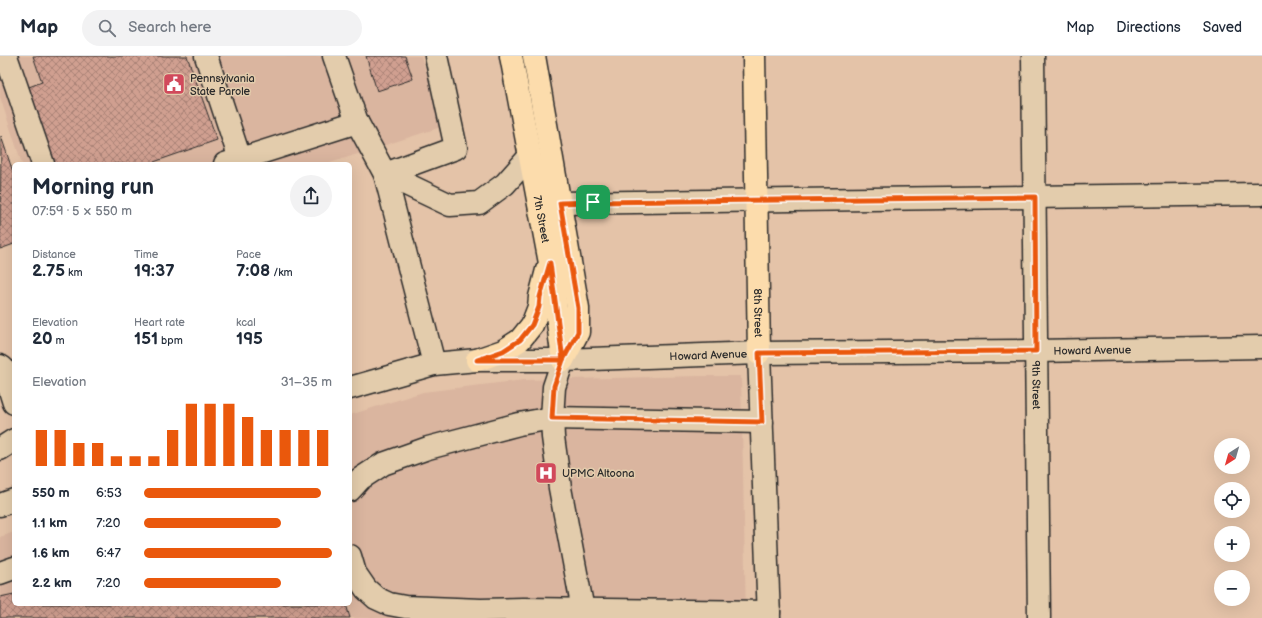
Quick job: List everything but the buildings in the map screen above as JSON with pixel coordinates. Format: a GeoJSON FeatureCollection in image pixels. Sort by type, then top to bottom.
{"type":"FeatureCollection","features":[{"type":"Feature","properties":{"kind":"main road","name":"7th Street"},"geometry":{"type":"LineString","coordinates":[[511,56],[550,263],[563,360]]}},
{"type":"Feature","properties":{"kind":"main road","name":"7th Street"},"geometry":{"type":"LineString","coordinates":[[534,56],[578,308],[578,332],[563,360]]}},
{"type":"Feature","properties":{"kind":"main road","name":"8th Street"},"geometry":{"type":"LineString","coordinates":[[754,56],[759,353]]}},
{"type":"Feature","properties":{"kind":"main road"},"geometry":{"type":"LineString","coordinates":[[477,360],[503,351],[520,340],[532,325],[539,307],[540,297],[550,263]]}},
{"type":"Feature","properties":{"kind":"street"},"geometry":{"type":"LineString","coordinates":[[6,56],[42,162]]}},
{"type":"Feature","properties":{"kind":"street"},"geometry":{"type":"LineString","coordinates":[[206,56],[232,162],[357,122]]}},
{"type":"Feature","properties":{"kind":"street"},"geometry":{"type":"LineString","coordinates":[[334,56],[357,122],[385,174],[434,364]]}},
{"type":"Feature","properties":{"kind":"street"},"geometry":{"type":"LineString","coordinates":[[385,174],[456,148],[436,56]]}},
{"type":"Feature","properties":{"kind":"street","name":"9th Street"},"geometry":{"type":"LineString","coordinates":[[1034,56],[1039,618]]}},
{"type":"Feature","properties":{"kind":"street"},"geometry":{"type":"LineString","coordinates":[[385,174],[450,204],[479,203],[505,184],[530,157]]}},
{"type":"Feature","properties":{"kind":"street"},"geometry":{"type":"LineString","coordinates":[[560,203],[1262,194]]}},
{"type":"Feature","properties":{"kind":"street","name":"Howard Avenue"},"geometry":{"type":"LineString","coordinates":[[352,387],[434,364],[477,360],[563,360],[759,353],[1036,351],[1262,347]]}},
{"type":"Feature","properties":{"kind":"street","name":"8th Street"},"geometry":{"type":"LineString","coordinates":[[759,353],[769,615]]}},
{"type":"Feature","properties":{"kind":"street"},"geometry":{"type":"LineString","coordinates":[[563,360],[554,386],[552,418],[553,437],[560,488],[583,610]]}},
{"type":"Feature","properties":{"kind":"street"},"geometry":{"type":"LineString","coordinates":[[0,366],[3,368],[12,397]]}},
{"type":"Feature","properties":{"kind":"street"},"geometry":{"type":"LineString","coordinates":[[352,487],[360,479],[383,464],[428,448],[519,424],[552,418],[762,422]]}},
{"type":"Feature","properties":{"kind":"street"},"geometry":{"type":"LineString","coordinates":[[0,449],[12,441]]}},
{"type":"Feature","properties":{"kind":"street"},"geometry":{"type":"LineString","coordinates":[[0,505],[12,501]]}},
{"type":"Feature","properties":{"kind":"street"},"geometry":{"type":"LineString","coordinates":[[352,562],[355,572],[366,589],[376,598],[389,604],[405,607],[481,610],[583,610],[769,615]]}},
{"type":"Feature","properties":{"kind":"street"},"geometry":{"type":"LineString","coordinates":[[0,573],[12,569]]}},
{"type":"Feature","properties":{"kind":"shaded area"},"geometry":{"type":"Polygon","coordinates":[[[0,56],[421,56],[444,126],[333,162],[21,162],[0,97],[0,56]]]}},
{"type":"Feature","properties":{"kind":"shaded area","name":"UPMC Altoona"},"geometry":{"type":"Polygon","coordinates":[[[741,376],[746,618],[0,618],[0,537],[12,533],[12,606],[352,606],[352,414],[423,392],[524,380],[741,376]]]}},
{"type":"Feature","properties":{"kind":"place","name":"Pennsylvania State Parole"},"geometry":{"type":"Point","coordinates":[174,84]}},
{"type":"Feature","properties":{"kind":"place","name":"UPMC Altoona"},"geometry":{"type":"Point","coordinates":[546,473]}},
{"type":"Feature","properties":{"kind":"route"},"geometry":{"type":"LineString","coordinates":[[593,202],[560,203],[578,308],[578,332],[563,360],[477,360],[503,351],[520,340],[532,325],[539,307],[540,297],[550,263],[563,360],[554,386],[552,418],[762,422],[759,353],[1036,351],[1035,197],[593,202]]}}]}
